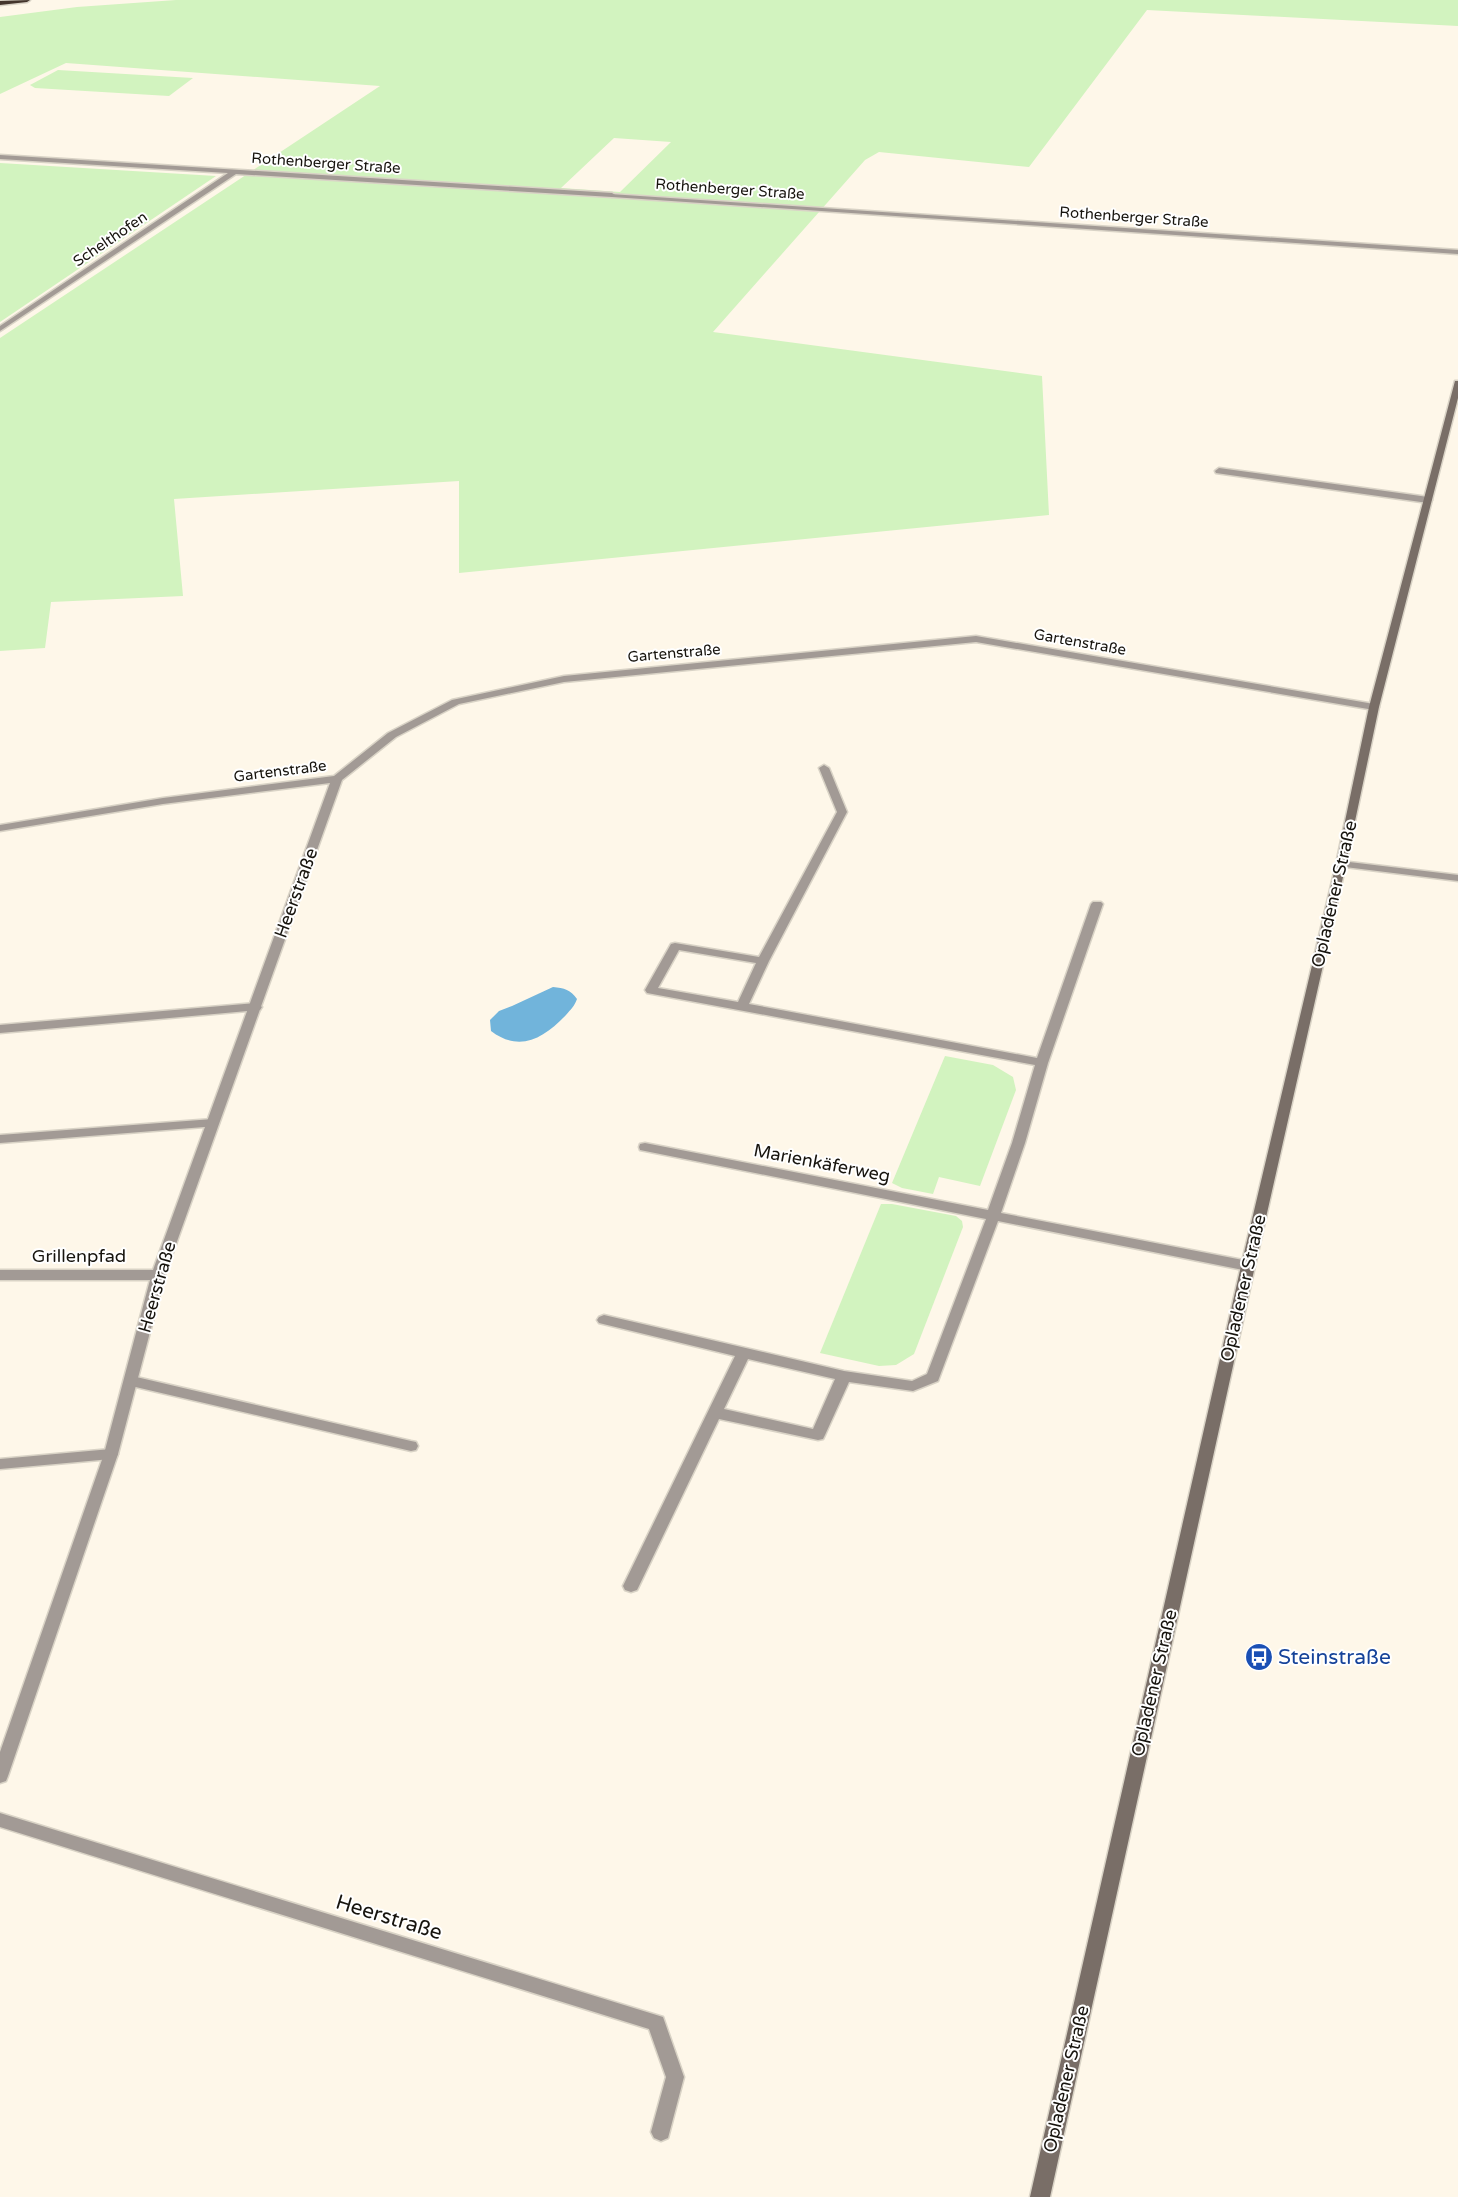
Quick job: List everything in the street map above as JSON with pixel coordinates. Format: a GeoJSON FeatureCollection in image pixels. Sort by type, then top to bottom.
{"type":"FeatureCollection","features":[{"type":"Feature","properties":{"kind":"highway"},"geometry":{"type":"LineString","coordinates":[[0,3],[27,0]]}},
{"type":"Feature","properties":{"kind":"main road","name":"Opladener Straße"},"geometry":{"type":"LineString","coordinates":[[1040,2197],[1248,1266],[1341,864],[1374,707],[1458,383]]}},
{"type":"Feature","properties":{"kind":"street","name":"Rothenberger Straße"},"geometry":{"type":"LineString","coordinates":[[0,157],[612,195],[1458,252]]}},
{"type":"Feature","properties":{"kind":"street","name":"Schelthofen"},"geometry":{"type":"LineString","coordinates":[[0,329],[235,172]]}},
{"type":"Feature","properties":{"kind":"street"},"geometry":{"type":"LineString","coordinates":[[1219,471],[1428,500]]}},
{"type":"Feature","properties":{"kind":"street","name":"Gartenstraße"},"geometry":{"type":"LineString","coordinates":[[0,828],[163,800],[337,779],[392,735],[456,702],[564,679],[976,639],[1374,707]]}},
{"type":"Feature","properties":{"kind":"street"},"geometry":{"type":"LineString","coordinates":[[742,1006],[763,961],[842,812],[824,768]]}},
{"type":"Feature","properties":{"kind":"street","name":"Heerstraße"},"geometry":{"type":"LineString","coordinates":[[0,1776],[111,1454],[132,1381],[158,1275],[256,1008],[337,779]]}},
{"type":"Feature","properties":{"kind":"street"},"geometry":{"type":"LineString","coordinates":[[1341,864],[1458,878]]}},
{"type":"Feature","properties":{"kind":"street"},"geometry":{"type":"LineString","coordinates":[[604,1320],[844,1376],[913,1386],[933,1377],[992,1216],[1042,1062],[1097,904]]}},
{"type":"Feature","properties":{"kind":"street"},"geometry":{"type":"LineString","coordinates":[[763,961],[675,946],[651,990],[1042,1062]]}},
{"type":"Feature","properties":{"kind":"street"},"geometry":{"type":"LineString","coordinates":[[0,1029],[256,1008]]}},
{"type":"Feature","properties":{"kind":"street"},"geometry":{"type":"LineString","coordinates":[[0,1139],[213,1123]]}},
{"type":"Feature","properties":{"kind":"street","name":"Marienkäferweg"},"geometry":{"type":"LineString","coordinates":[[644,1148],[1248,1266]]}},
{"type":"Feature","properties":{"kind":"street","name":"Grillenpfad"},"geometry":{"type":"LineString","coordinates":[[0,1275],[158,1275]]}},
{"type":"Feature","properties":{"kind":"street"},"geometry":{"type":"LineString","coordinates":[[631,1586],[744,1352]]}},
{"type":"Feature","properties":{"kind":"street"},"geometry":{"type":"LineString","coordinates":[[716,1413],[818,1435],[844,1376]]}},
{"type":"Feature","properties":{"kind":"street"},"geometry":{"type":"LineString","coordinates":[[132,1381],[411,1446]]}},
{"type":"Feature","properties":{"kind":"street"},"geometry":{"type":"LineString","coordinates":[[0,1464],[111,1454]]}},
{"type":"Feature","properties":{"kind":"street","name":"Heerstraße"},"geometry":{"type":"LineString","coordinates":[[0,1820],[656,2023],[675,2077],[662,2132]]}},
{"type":"Feature","properties":{"kind":"green space"},"geometry":{"type":"Polygon","coordinates":[[[176,0],[1458,0],[1458,26],[1147,10],[1029,167],[879,152],[865,160],[713,332],[1042,376],[1049,515],[459,573],[459,481],[174,499],[183,596],[51,602],[45,648],[0,651],[0,338],[380,86],[66,63],[0,94],[0,17],[77,7],[176,0]],[[614,138],[561,188],[620,192],[671,142],[614,138]]]}},
{"type":"Feature","properties":{"kind":"green space"},"geometry":{"type":"Polygon","coordinates":[[[58,70],[193,78],[169,96],[35,88],[30,85],[58,70]]]}},
{"type":"Feature","properties":{"kind":"green space"},"geometry":{"type":"Polygon","coordinates":[[[0,163],[216,176],[0,322],[0,163]]]}},
{"type":"Feature","properties":{"kind":"green space"},"geometry":{"type":"Polygon","coordinates":[[[945,1056],[993,1065],[1013,1077],[1016,1090],[980,1186],[939,1177],[933,1194],[902,1188],[892,1183],[945,1056]]]}},
{"type":"Feature","properties":{"kind":"green space"},"geometry":{"type":"Polygon","coordinates":[[[881,1204],[892,1204],[956,1216],[962,1221],[963,1227],[914,1354],[896,1365],[879,1366],[820,1353],[881,1204]]]}},
{"type":"Feature","properties":{"kind":"water"},"geometry":{"type":"Polygon","coordinates":[[[553,987],[567,990],[577,999],[566,1015],[549,1030],[531,1040],[522,1042],[502,1038],[491,1031],[490,1020],[499,1011],[553,987]]]}},
{"type":"Feature","properties":{"kind":"place","name":"Steinstraße"},"geometry":{"type":"Point","coordinates":[1259,1657]}}]}
